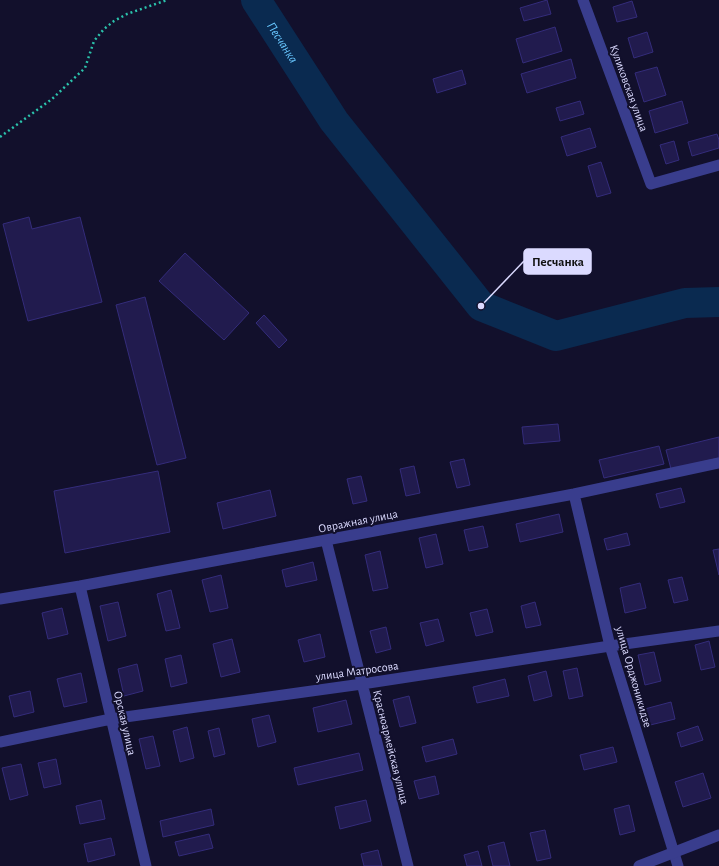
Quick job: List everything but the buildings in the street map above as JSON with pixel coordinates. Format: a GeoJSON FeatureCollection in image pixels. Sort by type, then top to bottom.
{"type":"FeatureCollection","features":[{"type":"Feature","properties":{"kind":"street","name":"Куликовская улица"},"geometry":{"type":"LineString","coordinates":[[583,0],[651,184],[719,165]]}},
{"type":"Feature","properties":{"kind":"street","name":"Овражная улица"},"geometry":{"type":"LineString","coordinates":[[0,598],[80,586],[574,494],[719,463]]}},
{"type":"Feature","properties":{"kind":"street","name":"улица Орджоникидзе"},"geometry":{"type":"LineString","coordinates":[[574,494],[610,646],[678,866]]}},
{"type":"Feature","properties":{"kind":"street","name":"Красноармейская улица"},"geometry":{"type":"LineString","coordinates":[[326,540],[408,866]]}},
{"type":"Feature","properties":{"kind":"street","name":"Орская улица"},"geometry":{"type":"LineString","coordinates":[[80,586],[146,866]]}},
{"type":"Feature","properties":{"kind":"street","name":"улица Матросова"},"geometry":{"type":"LineString","coordinates":[[0,742],[111,719],[362,684],[719,631]]}},
{"type":"Feature","properties":{"kind":"street"},"geometry":{"type":"LineString","coordinates":[[640,866],[719,834]]}},
{"type":"Feature","properties":{"kind":"path"},"geometry":{"type":"LineString","coordinates":[[0,138],[52,100],[85,68],[94,42],[104,29],[114,21],[127,14],[167,0]]}},
{"type":"Feature","properties":{"kind":"waterway","name":"Песчанка"},"geometry":{"type":"LineString","coordinates":[[256,0],[334,121],[481,306],[556,336],[685,303],[719,302]]}},
{"type":"Feature","properties":{"kind":"place","name":"Песчанка"},"geometry":{"type":"Point","coordinates":[481,306]}}]}
